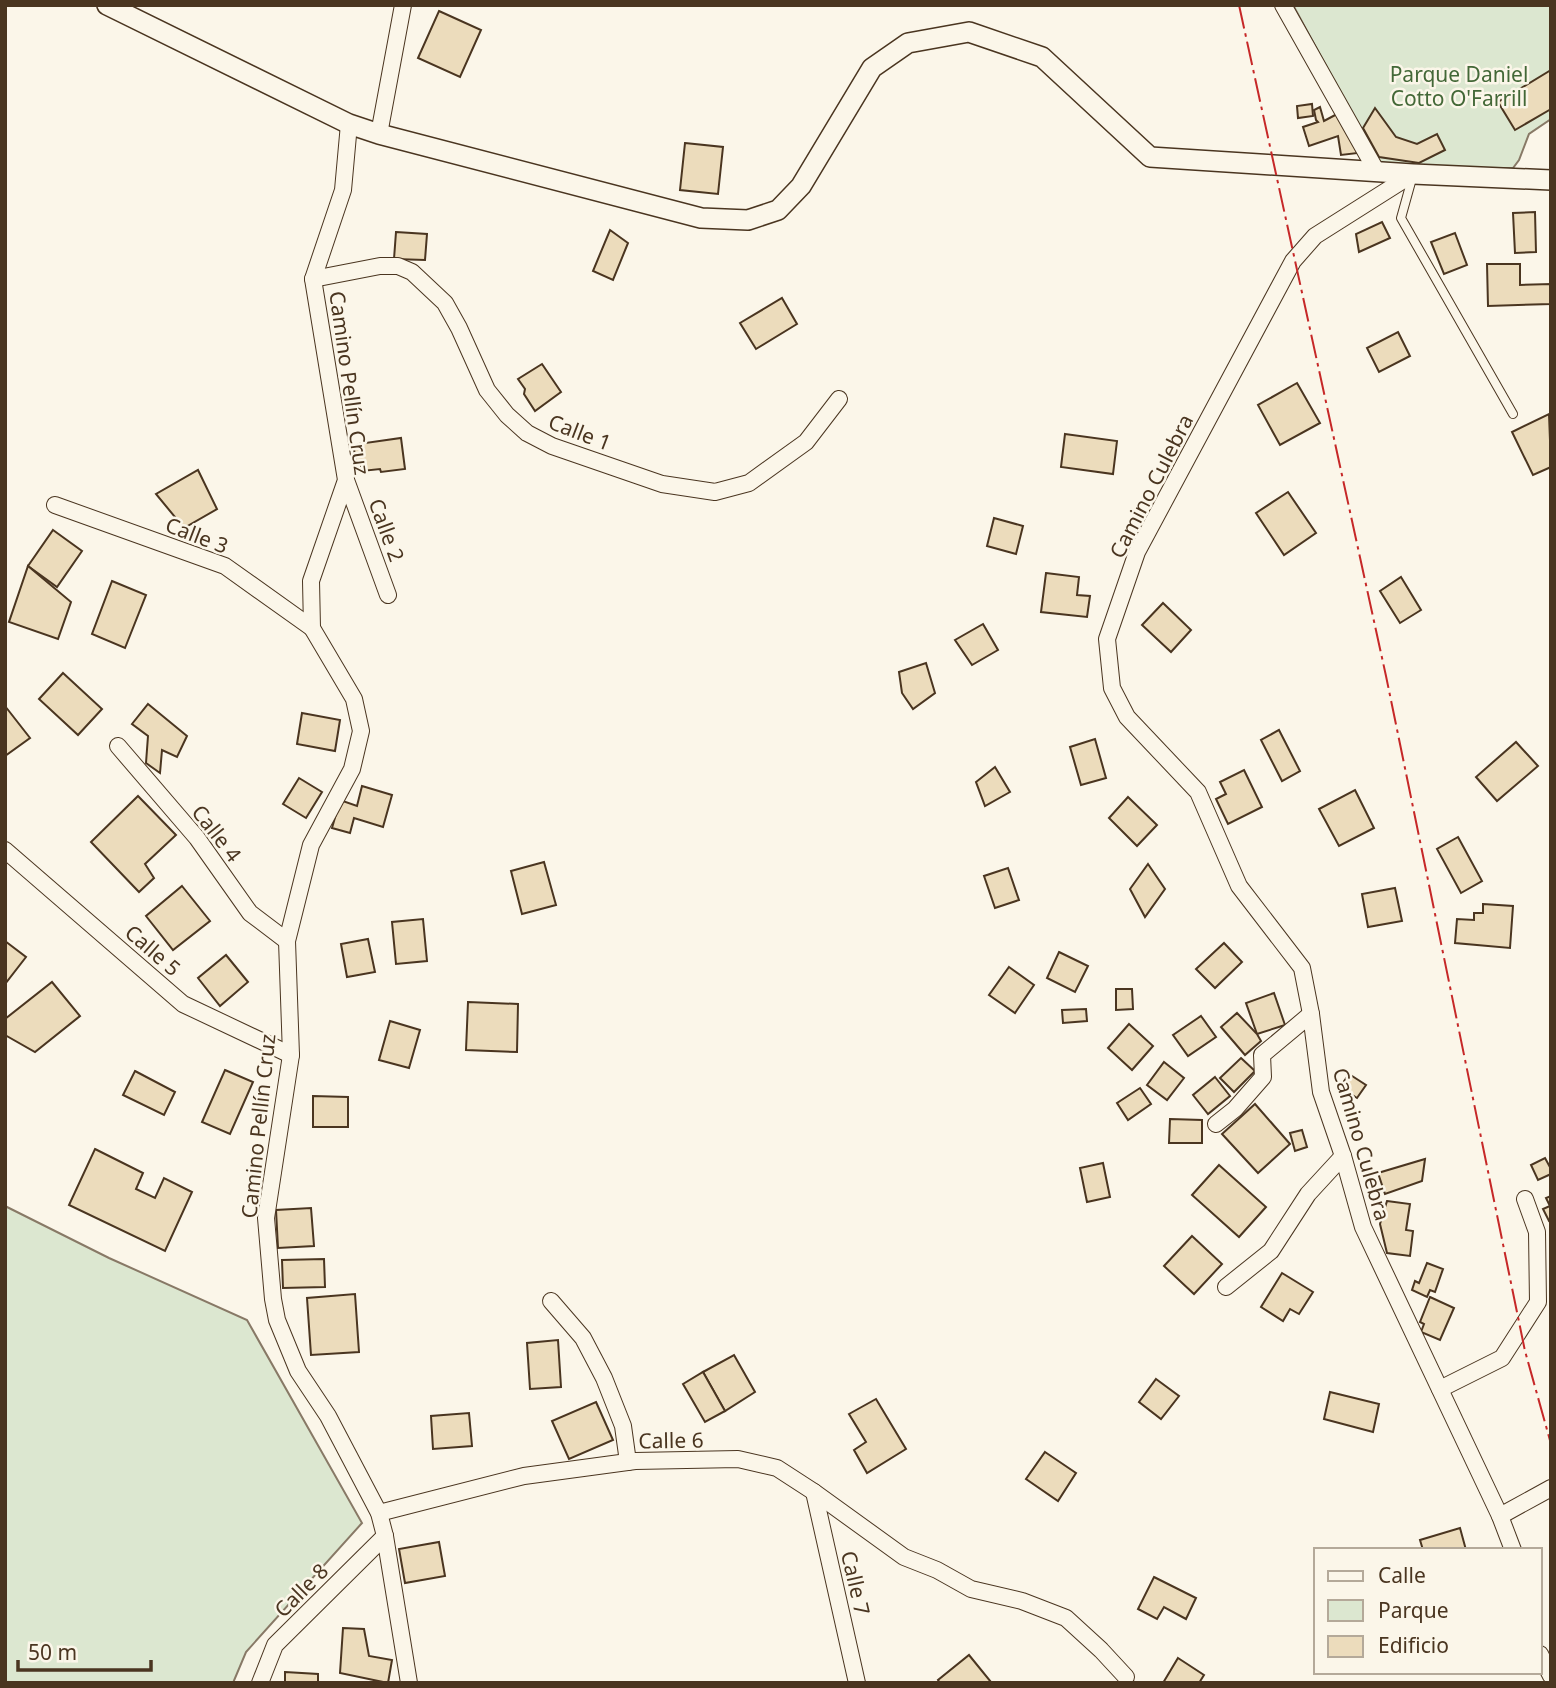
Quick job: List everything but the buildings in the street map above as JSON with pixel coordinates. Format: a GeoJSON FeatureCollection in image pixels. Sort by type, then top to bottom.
{"type":"FeatureCollection","features":[{"type":"Feature","properties":{"kind":"street"},"geometry":{"type":"LineString","coordinates":[[107,5],[349,124],[701,218],[748,220],[778,210],[801,186],[872,68],[908,43],[969,32],[1042,57],[1150,157],[1551,180]]}},
{"type":"Feature","properties":{"kind":"street"},"geometry":{"type":"LineString","coordinates":[[379,134],[403,5]]}},
{"type":"Feature","properties":{"kind":"street"},"geometry":{"type":"LineString","coordinates":[[1283,5],[1377,172]]}},
{"type":"Feature","properties":{"kind":"street","name":"Camino Pellín Cruz"},"geometry":{"type":"LineString","coordinates":[[349,124],[343,190],[313,279],[346,480],[311,581],[312,628],[354,699],[361,731],[352,769],[311,845],[287,941],[291,1055],[267,1218],[276,1320],[298,1371],[328,1416],[379,1513],[409,1683]]}},
{"type":"Feature","properties":{"kind":"street","name":"Camino Culebra"},"geometry":{"type":"LineString","coordinates":[[1413,174],[1315,236],[1293,261],[1137,552],[1107,639],[1112,688],[1127,717],[1198,792],[1239,886],[1302,968],[1321,1092],[1363,1227],[1500,1516],[1512,1548]]}},
{"type":"Feature","properties":{"kind":"street","name":"Calle 1"},"geometry":{"type":"LineString","coordinates":[[313,279],[380,266],[398,266],[412,272],[445,303],[487,390],[507,415],[527,433],[552,446],[662,484],[715,492],[749,483],[806,442],[839,399]]}},
{"type":"Feature","properties":{"kind":"street","name":"Calle 2"},"geometry":{"type":"LineString","coordinates":[[346,480],[388,595]]}},
{"type":"Feature","properties":{"kind":"street","name":"Calle 3"},"geometry":{"type":"LineString","coordinates":[[55,505],[225,566],[312,628]]}},
{"type":"Feature","properties":{"kind":"street","name":"Calle 4"},"geometry":{"type":"LineString","coordinates":[[118,746],[197,838],[250,913],[287,941]]}},
{"type":"Feature","properties":{"kind":"street","name":"Calle 5"},"geometry":{"type":"LineString","coordinates":[[5,850],[183,1004],[291,1055]]}},
{"type":"Feature","properties":{"kind":"street"},"geometry":{"type":"LineString","coordinates":[[1216,1124],[1235,1109],[1263,1077],[1262,1055],[1311,1014]]}},
{"type":"Feature","properties":{"kind":"street"},"geometry":{"type":"LineString","coordinates":[[1226,1287],[1271,1251],[1308,1194],[1343,1156]]}},
{"type":"Feature","properties":{"kind":"street"},"geometry":{"type":"LineString","coordinates":[[1440,1389],[1502,1358],[1538,1302],[1538,1232],[1525,1199]]}},
{"type":"Feature","properties":{"kind":"street"},"geometry":{"type":"LineString","coordinates":[[551,1301],[583,1339],[604,1378],[623,1426],[628,1462]]}},
{"type":"Feature","properties":{"kind":"street","name":"Calle 6"},"geometry":{"type":"LineString","coordinates":[[379,1513],[524,1476],[628,1462],[738,1459],[777,1468],[904,1557],[937,1570],[971,1589],[1022,1601],[1066,1618],[1126,1677]]}},
{"type":"Feature","properties":{"kind":"street"},"geometry":{"type":"LineString","coordinates":[[1500,1516],[1551,1488]]}},
{"type":"Feature","properties":{"kind":"street","name":"Calle 7"},"geometry":{"type":"LineString","coordinates":[[814,1492],[857,1683]]}},
{"type":"Feature","properties":{"kind":"street","name":"Calle 8"},"geometry":{"type":"LineString","coordinates":[[260,1683],[275,1645],[385,1536]]}},
{"type":"Feature","properties":{"kind":"street"},"geometry":{"type":"LineString","coordinates":[[1542,1658],[1551,1676]]}},
{"type":"Feature","properties":{"kind":"lane"},"geometry":{"type":"LineString","coordinates":[[1413,174],[1401,218],[1513,414]]}},
{"type":"Feature","properties":{"kind":"green space","name":"Parque Daniel Cotto O'Farrill"},"geometry":{"type":"Polygon","coordinates":[[[1293,5],[1551,5],[1551,119],[1529,134],[1513,168],[1471,170],[1379,164],[1293,5]]]}},
{"type":"Feature","properties":{"kind":"green space"},"geometry":{"type":"Polygon","coordinates":[[[5,1206],[109,1258],[247,1320],[362,1523],[246,1652],[233,1683],[5,1683],[5,1206]]]}},
{"type":"Feature","properties":{"kind":"power"},"geometry":{"type":"LineString","coordinates":[[1239,5],[1386,676],[1525,1351],[1551,1444]]}}]}
